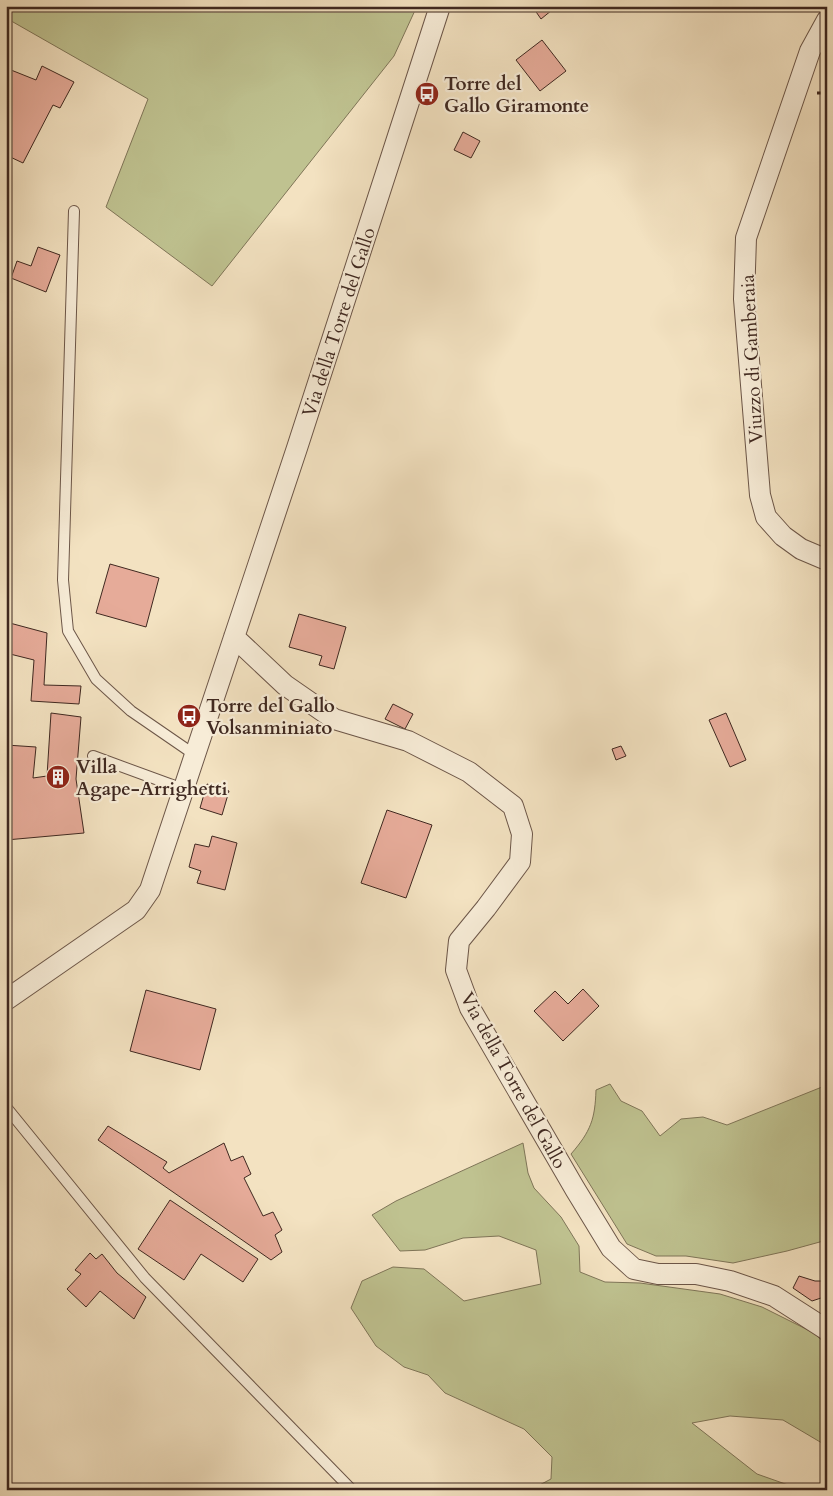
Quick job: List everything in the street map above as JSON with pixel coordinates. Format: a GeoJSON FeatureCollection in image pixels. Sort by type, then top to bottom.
{"type":"FeatureCollection","features":[{"type":"Feature","properties":{"kind":"street","name":"Via della Torre del Gallo"},"geometry":{"type":"LineString","coordinates":[[6,1000],[136,910],[150,890],[440,6]]}},
{"type":"Feature","properties":{"kind":"street","name":"Viuzzo di Gamberaia"},"geometry":{"type":"LineString","coordinates":[[827,20],[810,51],[746,238],[744,299],[760,495],[766,517],[783,536],[801,549],[827,560]]}},
{"type":"Feature","properties":{"kind":"street","name":"Via della Torre del Gallo"},"geometry":{"type":"LineString","coordinates":[[234,637],[285,685],[334,719],[408,741],[469,772],[513,806],[522,834],[520,862],[460,941],[456,970],[470,1008],[611,1248],[634,1269],[658,1274],[696,1274],[730,1280],[774,1296],[827,1330]]}},
{"type":"Feature","properties":{"kind":"lane"},"geometry":{"type":"LineString","coordinates":[[74,211],[63,580],[68,631],[96,679],[131,710],[195,755]]}},
{"type":"Feature","properties":{"kind":"lane"},"geometry":{"type":"LineString","coordinates":[[93,756],[183,789]]}},
{"type":"Feature","properties":{"kind":"lane"},"geometry":{"type":"LineString","coordinates":[[6,1107],[145,1278],[352,1490]]}},
{"type":"Feature","properties":{"kind":"green space"},"geometry":{"type":"Polygon","coordinates":[[[6,6],[417,6],[394,56],[212,286],[106,207],[148,99],[6,18],[6,6]]]}},
{"type":"Feature","properties":{"kind":"green space"},"geometry":{"type":"Polygon","coordinates":[[[610,1084],[621,1101],[642,1111],[660,1136],[681,1119],[703,1117],[727,1125],[827,1085],[827,1240],[733,1263],[686,1256],[656,1256],[627,1244],[571,1154],[591,1124],[596,1090],[610,1084]]]}},
{"type":"Feature","properties":{"kind":"green space"},"geometry":{"type":"Polygon","coordinates":[[[523,1143],[528,1173],[534,1188],[561,1217],[579,1246],[580,1272],[605,1282],[640,1283],[720,1294],[762,1307],[814,1333],[827,1346],[827,1446],[783,1420],[730,1416],[692,1423],[757,1474],[791,1486],[791,1490],[530,1490],[551,1479],[552,1457],[524,1429],[445,1393],[428,1375],[404,1367],[376,1346],[351,1308],[362,1281],[393,1267],[424,1269],[464,1301],[541,1284],[536,1250],[499,1236],[463,1238],[425,1250],[400,1251],[372,1215],[396,1201],[523,1143]]]}},
{"type":"Feature","properties":{"kind":"building"},"geometry":{"type":"Polygon","coordinates":[[[532,6],[557,6],[541,19],[532,6]]]}},
{"type":"Feature","properties":{"kind":"building"},"geometry":{"type":"Polygon","coordinates":[[[542,40],[566,71],[540,91],[516,60],[542,40]]]}},
{"type":"Feature","properties":{"kind":"building"},"geometry":{"type":"Polygon","coordinates":[[[42,66],[74,82],[60,108],[53,105],[23,163],[6,155],[6,68],[36,80],[42,66]]]}},
{"type":"Feature","properties":{"kind":"building"},"geometry":{"type":"Polygon","coordinates":[[[463,132],[480,141],[471,158],[454,150],[463,132]]]}},
{"type":"Feature","properties":{"kind":"building"},"geometry":{"type":"Polygon","coordinates":[[[38,247],[60,255],[46,292],[11,278],[17,261],[31,266],[38,247]]]}},
{"type":"Feature","properties":{"kind":"building"},"geometry":{"type":"Polygon","coordinates":[[[110,564],[159,578],[146,627],[96,613],[110,564]]]}},
{"type":"Feature","properties":{"kind":"building"},"geometry":{"type":"Polygon","coordinates":[[[299,614],[346,627],[334,669],[319,665],[322,656],[289,647],[299,614]]]}},
{"type":"Feature","properties":{"kind":"building"},"geometry":{"type":"Polygon","coordinates":[[[6,622],[47,633],[44,685],[81,686],[79,704],[31,701],[34,660],[6,653],[6,622]]]}},
{"type":"Feature","properties":{"kind":"building"},"geometry":{"type":"Polygon","coordinates":[[[393,704],[413,714],[405,729],[385,719],[393,704]]]}},
{"type":"Feature","properties":{"kind":"building","name":"Villa Agape-Arrighetti"},"geometry":{"type":"Polygon","coordinates":[[[51,713],[81,717],[76,779],[84,833],[6,840],[6,745],[36,747],[33,778],[47,776],[51,713]]]}},
{"type":"Feature","properties":{"kind":"building"},"geometry":{"type":"Polygon","coordinates":[[[726,713],[746,760],[730,767],[709,720],[726,713]]]}},
{"type":"Feature","properties":{"kind":"building"},"geometry":{"type":"Polygon","coordinates":[[[621,746],[626,756],[616,760],[612,749],[621,746]]]}},
{"type":"Feature","properties":{"kind":"building"},"geometry":{"type":"Polygon","coordinates":[[[207,784],[229,791],[222,815],[200,808],[207,784]]]}},
{"type":"Feature","properties":{"kind":"building"},"geometry":{"type":"Polygon","coordinates":[[[387,810],[432,825],[406,898],[361,883],[387,810]]]}},
{"type":"Feature","properties":{"kind":"building"},"geometry":{"type":"Polygon","coordinates":[[[212,836],[237,843],[225,890],[197,883],[201,871],[189,867],[195,844],[209,847],[212,836]]]}},
{"type":"Feature","properties":{"kind":"building"},"geometry":{"type":"Polygon","coordinates":[[[583,989],[599,1006],[563,1041],[534,1011],[555,991],[568,1004],[583,989]]]}},
{"type":"Feature","properties":{"kind":"building"},"geometry":{"type":"Polygon","coordinates":[[[146,990],[216,1009],[200,1070],[130,1051],[146,990]]]}},
{"type":"Feature","properties":{"kind":"building"},"geometry":{"type":"Polygon","coordinates":[[[108,1126],[167,1162],[163,1168],[169,1173],[224,1143],[231,1161],[243,1156],[251,1174],[244,1178],[263,1216],[273,1212],[282,1230],[275,1235],[282,1252],[271,1260],[98,1140],[108,1126]]]}},
{"type":"Feature","properties":{"kind":"building"},"geometry":{"type":"Polygon","coordinates":[[[170,1200],[258,1259],[243,1282],[201,1254],[184,1280],[138,1249],[170,1200]]]}},
{"type":"Feature","properties":{"kind":"building"},"geometry":{"type":"Polygon","coordinates":[[[90,1253],[96,1259],[102,1254],[117,1273],[146,1297],[134,1319],[100,1291],[86,1307],[67,1289],[81,1274],[75,1270],[90,1253]]]}},
{"type":"Feature","properties":{"kind":"building"},"geometry":{"type":"Polygon","coordinates":[[[799,1276],[815,1281],[827,1281],[827,1296],[812,1301],[793,1288],[799,1276]]]}},
{"type":"Feature","properties":{"kind":"place","name":"Torre del Gallo Giramonte"},"geometry":{"type":"Point","coordinates":[427,94]}},
{"type":"Feature","properties":{"kind":"place","name":"Torre del Gallo Volsanminiato"},"geometry":{"type":"Point","coordinates":[189,716]}},
{"type":"Feature","properties":{"kind":"place","name":"Villa Agape-Arrighetti"},"geometry":{"type":"Point","coordinates":[58,777]}}]}
